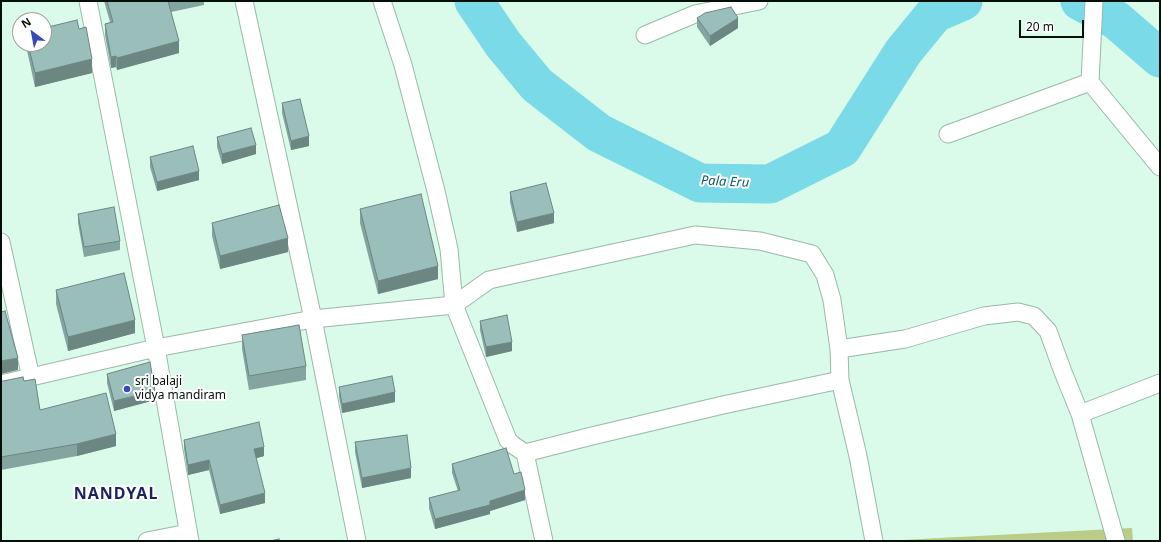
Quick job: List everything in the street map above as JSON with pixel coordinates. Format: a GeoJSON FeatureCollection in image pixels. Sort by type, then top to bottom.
{"type":"FeatureCollection","features":[{"type":"Feature","properties":{"kind":"street"},"geometry":{"type":"LineString","coordinates":[[88,1],[156,348],[189,537],[147,541]]}},
{"type":"Feature","properties":{"kind":"street"},"geometry":{"type":"LineString","coordinates":[[244,1],[313,319],[356,541]]}},
{"type":"Feature","properties":{"kind":"street"},"geometry":{"type":"LineString","coordinates":[[382,1],[403,65],[436,191],[449,249],[454,305],[508,440],[525,453],[544,541]]}},
{"type":"Feature","properties":{"kind":"street"},"geometry":{"type":"LineString","coordinates":[[645,35],[695,14],[758,1]]}},
{"type":"Feature","properties":{"kind":"street"},"geometry":{"type":"LineString","coordinates":[[1094,1],[1090,82],[1160,167]]}},
{"type":"Feature","properties":{"kind":"street"},"geometry":{"type":"LineString","coordinates":[[948,134],[1090,82]]}},
{"type":"Feature","properties":{"kind":"street"},"geometry":{"type":"LineString","coordinates":[[1,384],[156,348],[313,319],[454,305],[489,280],[695,235],[760,241],[812,254],[825,274],[832,300],[839,348],[840,380],[858,456],[874,541]]}},
{"type":"Feature","properties":{"kind":"street"},"geometry":{"type":"LineString","coordinates":[[1,242],[31,378]]}},
{"type":"Feature","properties":{"kind":"street"},"geometry":{"type":"LineString","coordinates":[[839,348],[905,339],[984,316],[1018,312],[1034,316],[1048,331],[1062,372],[1080,414],[1116,541]]}},
{"type":"Feature","properties":{"kind":"street"},"geometry":{"type":"LineString","coordinates":[[525,453],[700,410],[840,380]]}},
{"type":"Feature","properties":{"kind":"street"},"geometry":{"type":"LineString","coordinates":[[1080,414],[1160,383]]}},
{"type":"Feature","properties":{"kind":"green space"},"geometry":{"type":"Polygon","coordinates":[[[1132,528],[1133,541],[882,541],[1132,528]]]}},
{"type":"Feature","properties":{"kind":"building"},"geometry":{"type":"Polygon","coordinates":[[[107,1],[168,1],[179,41],[117,58],[116,56],[111,57],[105,24],[113,22],[107,1]]]}},
{"type":"Feature","properties":{"kind":"building"},"geometry":{"type":"Polygon","coordinates":[[[731,7],[738,18],[710,36],[697,18],[705,13],[731,7]]]}},
{"type":"Feature","properties":{"kind":"building"},"geometry":{"type":"Polygon","coordinates":[[[77,20],[79,29],[86,27],[92,59],[35,73],[30,52],[52,52],[52,26],[77,20]]]}},
{"type":"Feature","properties":{"kind":"building"},"geometry":{"type":"Polygon","coordinates":[[[300,99],[309,136],[291,141],[282,103],[300,99]]]}},
{"type":"Feature","properties":{"kind":"building"},"geometry":{"type":"Polygon","coordinates":[[[251,128],[256,145],[222,154],[217,137],[251,128]]]}},
{"type":"Feature","properties":{"kind":"building"},"geometry":{"type":"Polygon","coordinates":[[[193,146],[199,171],[157,182],[150,157],[193,146]]]}},
{"type":"Feature","properties":{"kind":"building"},"geometry":{"type":"Polygon","coordinates":[[[546,183],[554,213],[517,222],[510,192],[546,183]]]}},
{"type":"Feature","properties":{"kind":"building"},"geometry":{"type":"Polygon","coordinates":[[[421,194],[438,266],[378,281],[360,209],[421,194]]]}},
{"type":"Feature","properties":{"kind":"building"},"geometry":{"type":"Polygon","coordinates":[[[279,205],[288,238],[220,256],[212,223],[279,205]]]}},
{"type":"Feature","properties":{"kind":"building"},"geometry":{"type":"Polygon","coordinates":[[[114,207],[120,241],[84,247],[78,214],[114,207]]]}},
{"type":"Feature","properties":{"kind":"building"},"geometry":{"type":"Polygon","coordinates":[[[124,273],[135,320],[68,337],[56,290],[124,273]]]}},
{"type":"Feature","properties":{"kind":"building"},"geometry":{"type":"Polygon","coordinates":[[[5,311],[18,358],[1,361],[1,312],[5,311]]]}},
{"type":"Feature","properties":{"kind":"building"},"geometry":{"type":"Polygon","coordinates":[[[507,315],[512,342],[486,347],[480,321],[507,315]]]}},
{"type":"Feature","properties":{"kind":"building"},"geometry":{"type":"Polygon","coordinates":[[[299,325],[306,366],[249,376],[242,335],[299,325]]]}},
{"type":"Feature","properties":{"kind":"building"},"geometry":{"type":"Polygon","coordinates":[[[150,362],[155,391],[114,401],[107,374],[150,362]]]}},
{"type":"Feature","properties":{"kind":"building"},"geometry":{"type":"Polygon","coordinates":[[[392,376],[395,392],[342,404],[339,387],[392,376]]]}},
{"type":"Feature","properties":{"kind":"building"},"geometry":{"type":"Polygon","coordinates":[[[23,377],[24,381],[35,379],[40,410],[106,393],[116,434],[77,444],[1,457],[1,381],[23,377]]]}},
{"type":"Feature","properties":{"kind":"building"},"geometry":{"type":"Polygon","coordinates":[[[259,422],[264,447],[254,449],[265,493],[220,505],[209,460],[188,465],[184,440],[259,422]]]}},
{"type":"Feature","properties":{"kind":"building"},"geometry":{"type":"Polygon","coordinates":[[[407,435],[411,468],[362,478],[355,442],[407,435]]]}},
{"type":"Feature","properties":{"kind":"building"},"geometry":{"type":"Polygon","coordinates":[[[506,448],[514,474],[521,472],[525,490],[490,501],[490,505],[435,519],[429,498],[460,490],[452,464],[506,448]]]}},
{"type":"Feature","properties":{"kind":"waterway","name":"Pala Eru"},"geometry":{"type":"LineString","coordinates":[[474,1],[503,44],[537,85],[599,133],[700,183],[770,184],[842,148],[903,52],[935,13],[963,1]]}},
{"type":"Feature","properties":{"kind":"waterway","name":"Pala Eru"},"geometry":{"type":"LineString","coordinates":[[1080,1],[1116,20],[1160,58]]}},
{"type":"Feature","properties":{"kind":"place","name":"sri balaji vidya mandiram"},"geometry":{"type":"Point","coordinates":[127,389]}},
{"type":"Feature","properties":{"kind":"district","name":"NANDYAL"},"geometry":{"type":"Point","coordinates":[116,494]}}]}
